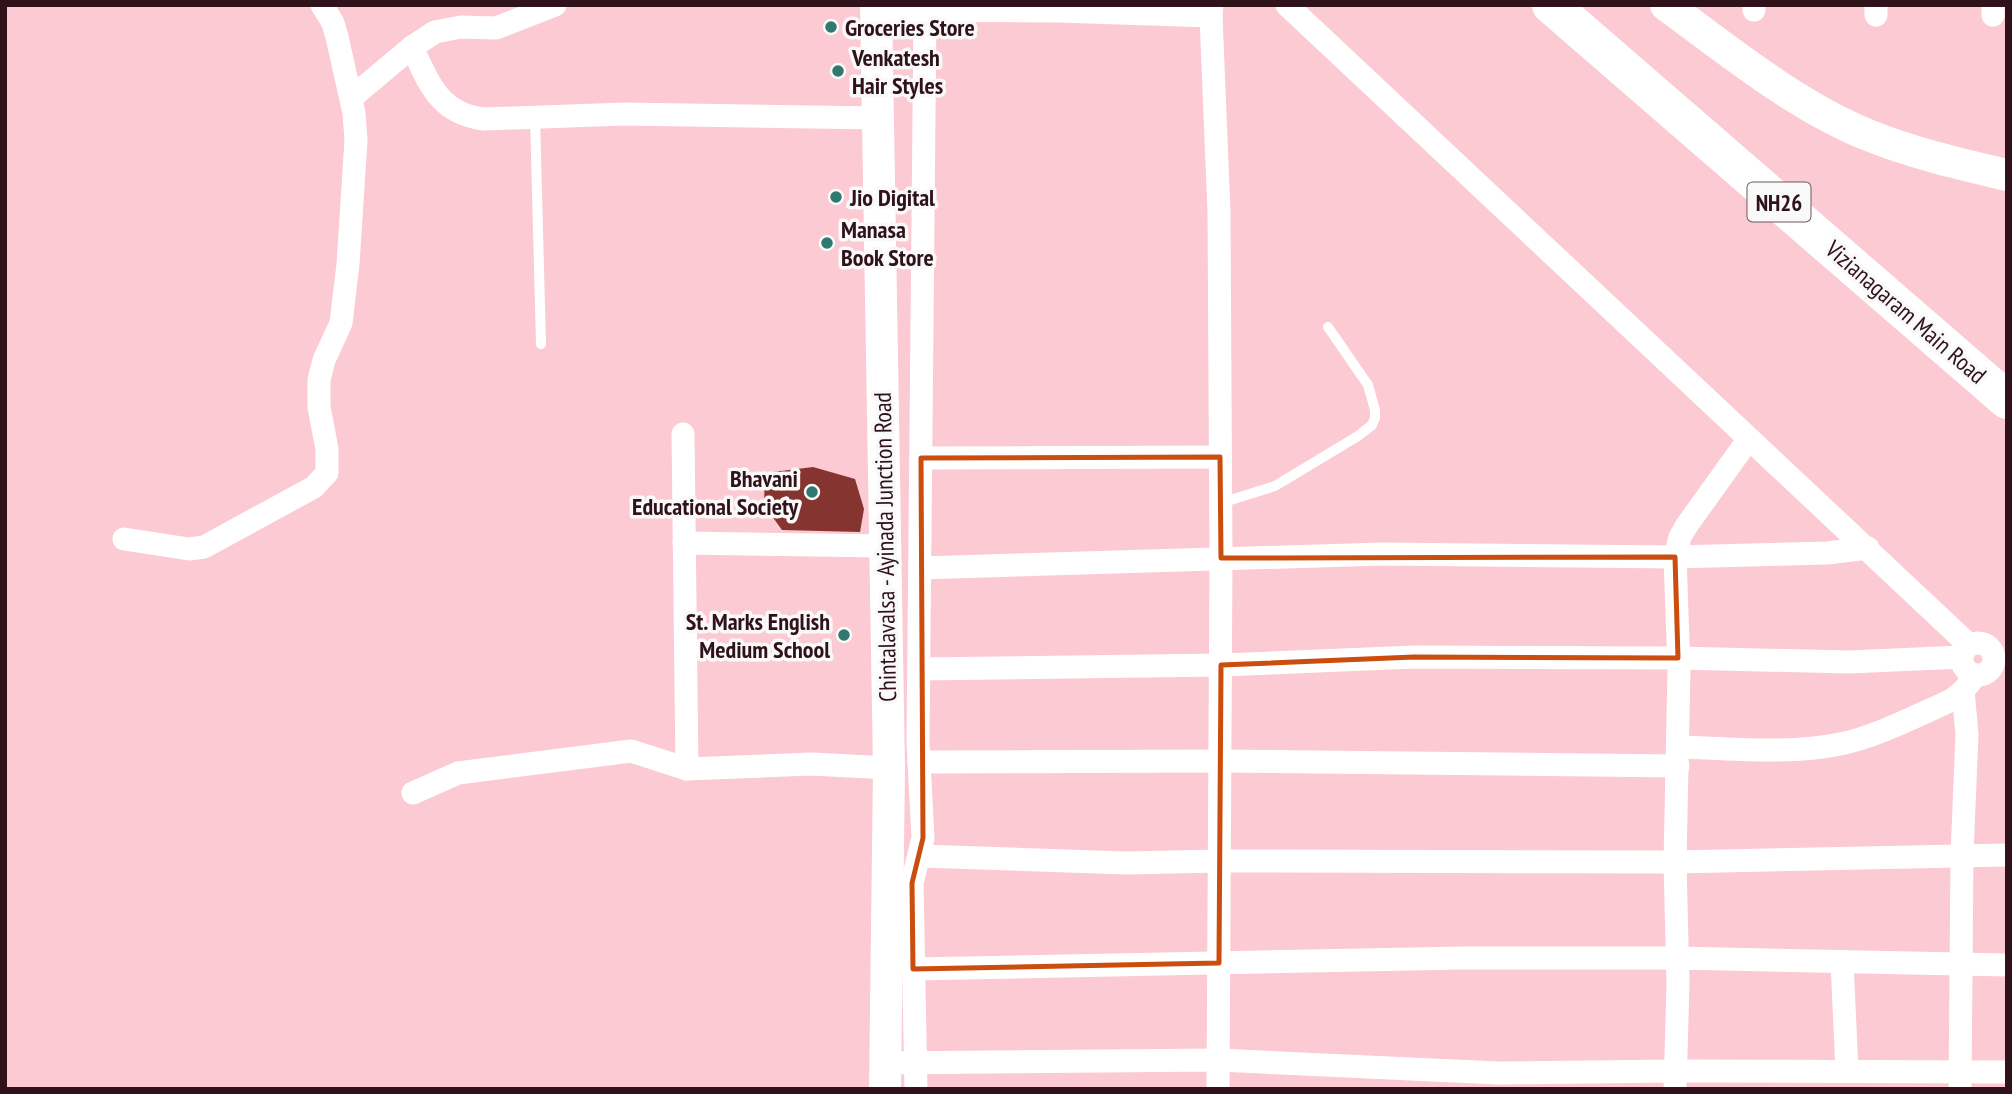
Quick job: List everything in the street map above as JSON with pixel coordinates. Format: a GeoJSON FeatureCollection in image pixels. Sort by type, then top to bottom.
{"type":"FeatureCollection","features":[{"type":"Feature","properties":{"kind":"highway","name":"Vizianagaram Main Road"},"geometry":{"type":"LineString","coordinates":[[1551,5],[2007,400]]}},
{"type":"Feature","properties":{"kind":"highway","name":"Vizianagaram Main Road"},"geometry":{"type":"LineString","coordinates":[[1590,5],[2007,370]]}},
{"type":"Feature","properties":{"kind":"main road"},"geometry":{"type":"LineString","coordinates":[[1666,5],[1737,57],[1827,115],[1880,139],[1949,161],[2007,175]]}},
{"type":"Feature","properties":{"kind":"main road","name":"Chintalavalsa - Ayinada Junction Road"},"geometry":{"type":"LineString","coordinates":[[876,7],[885,546],[904,765],[885,1076]]}},
{"type":"Feature","properties":{"kind":"street"},"geometry":{"type":"LineString","coordinates":[[124,540],[189,549],[204,547],[314,487],[327,473],[327,449],[319,407],[319,380],[324,360],[341,323],[348,264],[356,140],[351,98],[337,37],[322,5]]}},
{"type":"Feature","properties":{"kind":"street"},"geometry":{"type":"LineString","coordinates":[[351,98],[412,47],[435,32],[447,28],[496,28],[555,5]]}},
{"type":"Feature","properties":{"kind":"street"},"geometry":{"type":"LineString","coordinates":[[1287,5],[1748,440],[1868,548],[1984,663]]}},
{"type":"Feature","properties":{"kind":"street"},"geometry":{"type":"LineString","coordinates":[[876,7],[1212,11],[1219,212],[1222,558],[1218,1089]]}},
{"type":"Feature","properties":{"kind":"street"},"geometry":{"type":"LineString","coordinates":[[915,8],[921,457],[920,669],[904,765],[923,803],[921,856],[912,883],[916,1089]]}},
{"type":"Feature","properties":{"kind":"street"},"geometry":{"type":"LineString","coordinates":[[412,47],[430,87],[456,112],[469,117],[484,119],[624,114],[878,118]]}},
{"type":"Feature","properties":{"kind":"street"},"geometry":{"type":"LineString","coordinates":[[683,434],[687,769]]}},
{"type":"Feature","properties":{"kind":"street"},"geometry":{"type":"LineString","coordinates":[[1676,1080],[1678,658],[1675,557],[1680,537],[1687,525],[1748,440]]}},
{"type":"Feature","properties":{"kind":"street"},"geometry":{"type":"LineString","coordinates":[[921,457],[1220,457]]}},
{"type":"Feature","properties":{"kind":"street"},"geometry":{"type":"LineString","coordinates":[[684,542],[885,546]]}},
{"type":"Feature","properties":{"kind":"street"},"geometry":{"type":"LineString","coordinates":[[920,568],[1382,554],[1675,557],[1827,553],[1868,548]]}},
{"type":"Feature","properties":{"kind":"street"},"geometry":{"type":"LineString","coordinates":[[920,669],[1221,665],[1414,657],[1984,663]]}},
{"type":"Feature","properties":{"kind":"street"},"geometry":{"type":"LineString","coordinates":[[413,793],[458,773],[631,751],[687,769],[811,764],[1678,756],[1820,748],[1843,744],[1952,700],[1984,663]]}},
{"type":"Feature","properties":{"kind":"street"},"geometry":{"type":"LineString","coordinates":[[1961,1080],[1962,855],[1967,734],[1984,663]]}},
{"type":"Feature","properties":{"kind":"street"},"geometry":{"type":"LineString","coordinates":[[921,856],[1126,863],[1675,862],[2007,855]]}},
{"type":"Feature","properties":{"kind":"street"},"geometry":{"type":"LineString","coordinates":[[913,969],[1463,958],[1677,958],[2007,965]]}},
{"type":"Feature","properties":{"kind":"street"},"geometry":{"type":"LineString","coordinates":[[1842,962],[1847,1071]]}},
{"type":"Feature","properties":{"kind":"street"},"geometry":{"type":"LineString","coordinates":[[885,1076],[916,1063],[1218,1060],[1676,1080],[1847,1071],[1961,1080],[2007,1072]]}},
{"type":"Feature","properties":{"kind":"lane"},"geometry":{"type":"LineString","coordinates":[[535,117],[541,344]]}},
{"type":"Feature","properties":{"kind":"lane"},"geometry":{"type":"LineString","coordinates":[[1221,503],[1275,486],[1372,425],[1376,418],[1368,385],[1328,327]]}},
{"type":"Feature","properties":{"kind":"highlighted area"},"geometry":{"type":"Polygon","coordinates":[[[1220,457],[1221,558],[1675,557],[1678,658],[1414,657],[1221,665],[1219,963],[913,969],[912,883],[923,838],[921,458],[1220,457]]]}},
{"type":"Feature","properties":{"kind":"building","name":"Bhavani Educational Society"},"geometry":{"type":"Polygon","coordinates":[[[813,467],[855,479],[864,509],[860,532],[782,530],[764,505],[765,473],[813,467]]]}},
{"type":"Feature","properties":{"kind":"place","name":"Groceries Store"},"geometry":{"type":"Point","coordinates":[831,27]}},
{"type":"Feature","properties":{"kind":"place","name":"Venkatesh Hair Styles"},"geometry":{"type":"Point","coordinates":[838,71]}},
{"type":"Feature","properties":{"kind":"place","name":"Jio Digital"},"geometry":{"type":"Point","coordinates":[836,197]}},
{"type":"Feature","properties":{"kind":"place","name":"Manasa Book Store"},"geometry":{"type":"Point","coordinates":[827,243]}},
{"type":"Feature","properties":{"kind":"place","name":"Bhavani Educational Society"},"geometry":{"type":"Point","coordinates":[812,492]}},
{"type":"Feature","properties":{"kind":"place","name":"St. Marks English Medium School"},"geometry":{"type":"Point","coordinates":[844,635]}}]}
